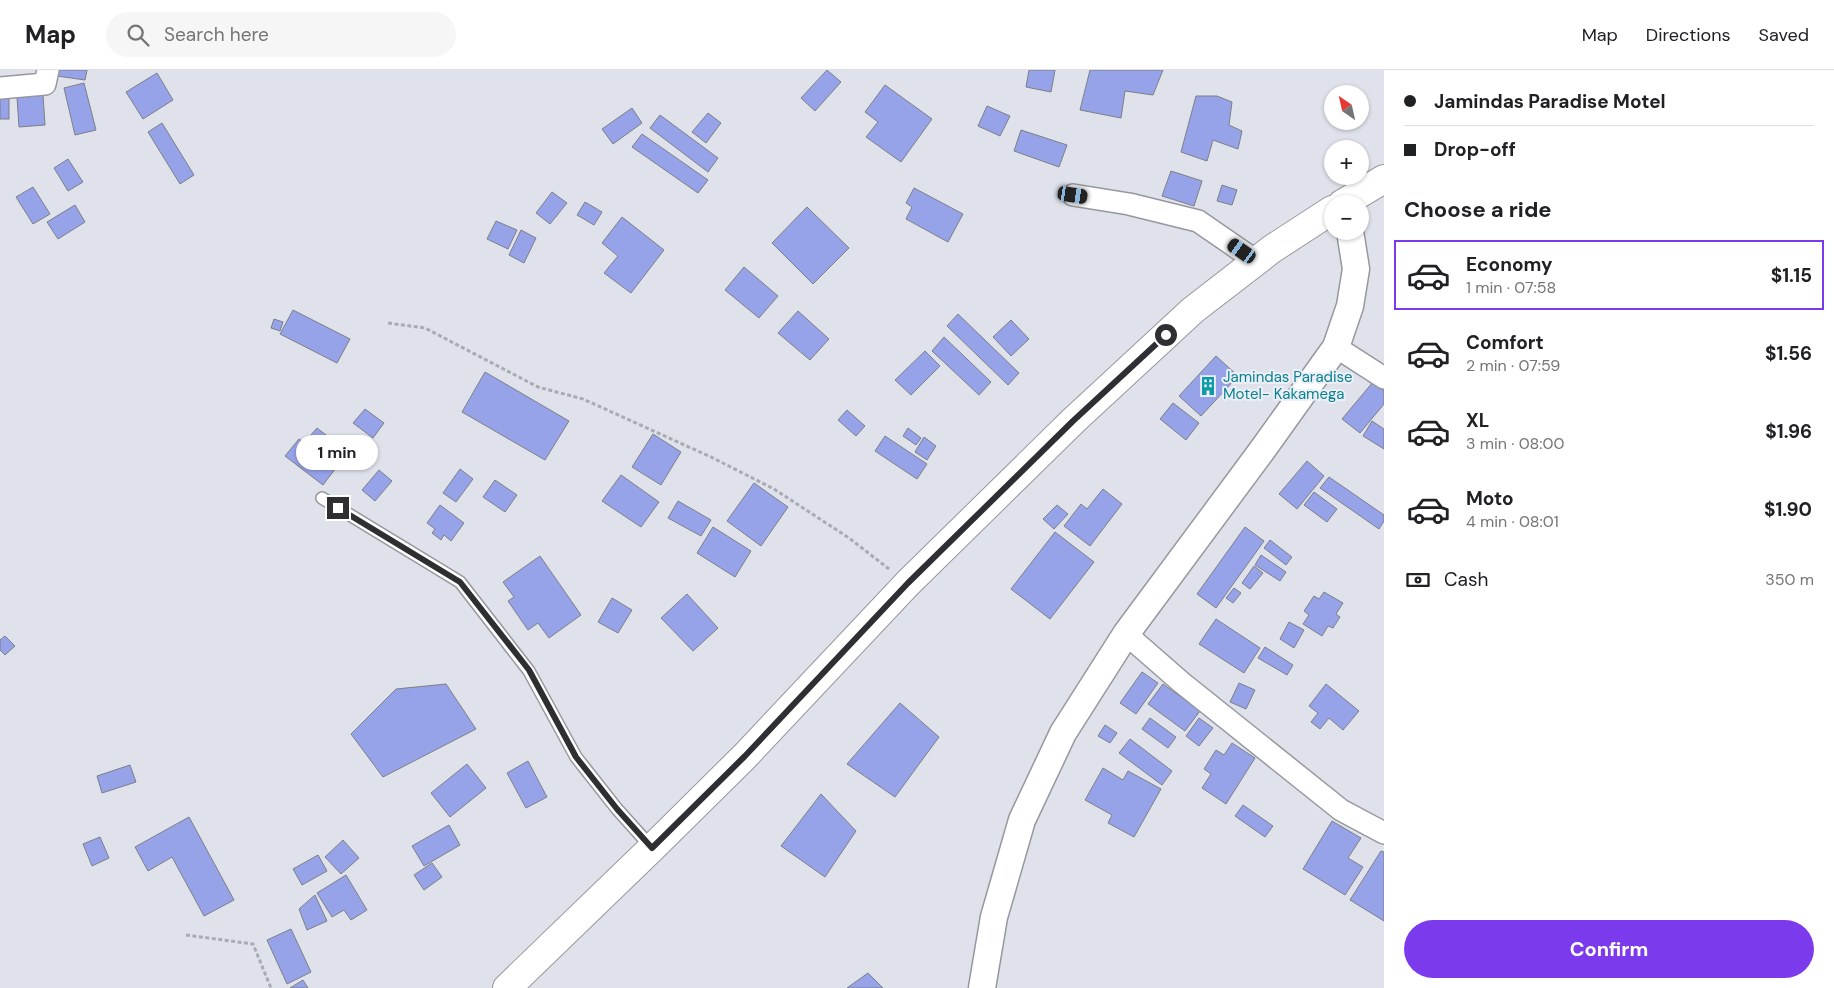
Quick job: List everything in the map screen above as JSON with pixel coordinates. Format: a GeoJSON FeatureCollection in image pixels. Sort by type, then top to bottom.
{"type":"FeatureCollection","features":[{"type":"Feature","properties":{"kind":"highway"},"geometry":{"type":"LineString","coordinates":[[1358,195],[1384,179]]}},
{"type":"Feature","properties":{"kind":"highway"},"geometry":{"type":"LineString","coordinates":[[507,988],[745,756],[908,583],[1073,421],[1193,310],[1272,249],[1324,216]]}},
{"type":"Feature","properties":{"kind":"street"},"geometry":{"type":"LineString","coordinates":[[0,88],[46,84],[48,70]]}},
{"type":"Feature","properties":{"kind":"street"},"geometry":{"type":"LineString","coordinates":[[1073,195],[1129,204],[1198,221],[1256,261]]}},
{"type":"Feature","properties":{"kind":"street"},"geometry":{"type":"LineString","coordinates":[[982,988],[994,916],[1022,820],[1063,733],[1126,634],[1336,347],[1350,306],[1356,269],[1351,240]]}},
{"type":"Feature","properties":{"kind":"street"},"geometry":{"type":"LineString","coordinates":[[1336,347],[1384,378]]}},
{"type":"Feature","properties":{"kind":"street"},"geometry":{"type":"LineString","coordinates":[[1126,634],[1181,682],[1341,810],[1384,833]]}},
{"type":"Feature","properties":{"kind":"lane"},"geometry":{"type":"LineString","coordinates":[[322,498],[460,582],[529,670],[576,757],[617,809],[652,848]]}},
{"type":"Feature","properties":{"kind":"path"},"geometry":{"type":"LineString","coordinates":[[388,323],[425,328],[538,387],[583,399],[727,465],[774,489],[848,538],[908,583]]}},
{"type":"Feature","properties":{"kind":"path"},"geometry":{"type":"LineString","coordinates":[[186,935],[253,944],[271,988]]}},
{"type":"Feature","properties":{"kind":"building"},"geometry":{"type":"Polygon","coordinates":[[[58,70],[87,70],[85,80],[57,76],[58,70]]]}},
{"type":"Feature","properties":{"kind":"building"},"geometry":{"type":"Polygon","coordinates":[[[827,70],[841,82],[815,111],[801,98],[827,70]]]}},
{"type":"Feature","properties":{"kind":"building"},"geometry":{"type":"Polygon","coordinates":[[[1029,70],[1055,70],[1051,92],[1026,87],[1029,70]]]}},
{"type":"Feature","properties":{"kind":"building"},"geometry":{"type":"Polygon","coordinates":[[[1090,70],[1163,70],[1153,95],[1125,91],[1121,118],[1080,110],[1090,70]]]}},
{"type":"Feature","properties":{"kind":"building"},"geometry":{"type":"Polygon","coordinates":[[[157,73],[173,100],[143,119],[126,92],[157,73]]]}},
{"type":"Feature","properties":{"kind":"building"},"geometry":{"type":"Polygon","coordinates":[[[84,83],[96,130],[75,135],[64,88],[84,83]]]}},
{"type":"Feature","properties":{"kind":"building"},"geometry":{"type":"Polygon","coordinates":[[[885,85],[932,119],[901,162],[866,137],[878,122],[865,112],[885,85]]]}},
{"type":"Feature","properties":{"kind":"building"},"geometry":{"type":"Polygon","coordinates":[[[43,95],[45,125],[19,127],[17,97],[43,95]]]}},
{"type":"Feature","properties":{"kind":"building"},"geometry":{"type":"Polygon","coordinates":[[[1196,96],[1217,96],[1232,102],[1229,125],[1242,131],[1238,149],[1213,140],[1207,161],[1181,152],[1196,96]]]}},
{"type":"Feature","properties":{"kind":"building"},"geometry":{"type":"Polygon","coordinates":[[[0,98],[9,98],[9,119],[0,119],[0,98]]]}},
{"type":"Feature","properties":{"kind":"building"},"geometry":{"type":"Polygon","coordinates":[[[987,106],[1010,116],[1000,136],[978,126],[987,106]]]}},
{"type":"Feature","properties":{"kind":"building"},"geometry":{"type":"Polygon","coordinates":[[[632,108],[642,123],[613,144],[602,129],[632,108]]]}},
{"type":"Feature","properties":{"kind":"building"},"geometry":{"type":"Polygon","coordinates":[[[708,113],[721,123],[706,143],[692,132],[708,113]]]}},
{"type":"Feature","properties":{"kind":"building"},"geometry":{"type":"Polygon","coordinates":[[[660,115],[718,158],[708,172],[650,128],[660,115]]]}},
{"type":"Feature","properties":{"kind":"building"},"geometry":{"type":"Polygon","coordinates":[[[162,123],[194,175],[180,184],[148,132],[162,123]]]}},
{"type":"Feature","properties":{"kind":"building"},"geometry":{"type":"Polygon","coordinates":[[[1021,130],[1067,145],[1059,167],[1014,151],[1021,130]]]}},
{"type":"Feature","properties":{"kind":"building"},"geometry":{"type":"Polygon","coordinates":[[[642,134],[708,180],[698,193],[632,147],[642,134]]]}},
{"type":"Feature","properties":{"kind":"building"},"geometry":{"type":"Polygon","coordinates":[[[68,159],[83,182],[68,191],[54,168],[68,159]]]}},
{"type":"Feature","properties":{"kind":"building"},"geometry":{"type":"Polygon","coordinates":[[[1171,171],[1202,181],[1194,206],[1162,196],[1171,171]]]}},
{"type":"Feature","properties":{"kind":"building"},"geometry":{"type":"Polygon","coordinates":[[[1222,185],[1237,190],[1232,205],[1217,201],[1222,185]]]}},
{"type":"Feature","properties":{"kind":"building"},"geometry":{"type":"Polygon","coordinates":[[[33,187],[50,214],[33,224],[16,197],[33,187]]]}},
{"type":"Feature","properties":{"kind":"building"},"geometry":{"type":"Polygon","coordinates":[[[914,188],[963,214],[948,242],[906,219],[912,207],[906,203],[914,188]]]}},
{"type":"Feature","properties":{"kind":"building"},"geometry":{"type":"Polygon","coordinates":[[[552,192],[567,203],[550,224],[536,213],[552,192]]]}},
{"type":"Feature","properties":{"kind":"building"},"geometry":{"type":"Polygon","coordinates":[[[585,202],[602,212],[594,225],[577,215],[585,202]]]}},
{"type":"Feature","properties":{"kind":"building"},"geometry":{"type":"Polygon","coordinates":[[[75,205],[85,222],[58,239],[47,222],[75,205]]]}},
{"type":"Feature","properties":{"kind":"building"},"geometry":{"type":"Polygon","coordinates":[[[807,207],[849,248],[813,284],[772,243],[807,207]]]}},
{"type":"Feature","properties":{"kind":"building"},"geometry":{"type":"Polygon","coordinates":[[[622,217],[664,250],[631,293],[604,273],[618,256],[602,243],[622,217]]]}},
{"type":"Feature","properties":{"kind":"building"},"geometry":{"type":"Polygon","coordinates":[[[496,221],[517,230],[508,249],[487,239],[496,221]]]}},
{"type":"Feature","properties":{"kind":"building"},"geometry":{"type":"Polygon","coordinates":[[[521,230],[536,238],[524,263],[509,255],[521,230]]]}},
{"type":"Feature","properties":{"kind":"building"},"geometry":{"type":"Polygon","coordinates":[[[744,267],[778,296],[759,318],[725,290],[744,267]]]}},
{"type":"Feature","properties":{"kind":"building"},"geometry":{"type":"Polygon","coordinates":[[[293,310],[350,339],[337,363],[280,334],[293,310]]]}},
{"type":"Feature","properties":{"kind":"building"},"geometry":{"type":"Polygon","coordinates":[[[798,311],[829,339],[810,360],[778,333],[798,311]]]}},
{"type":"Feature","properties":{"kind":"building"},"geometry":{"type":"Polygon","coordinates":[[[958,314],[1019,373],[1008,385],[947,326],[958,314]]]}},
{"type":"Feature","properties":{"kind":"building"},"geometry":{"type":"Polygon","coordinates":[[[274,319],[283,322],[280,331],[271,328],[274,319]]]}},
{"type":"Feature","properties":{"kind":"building"},"geometry":{"type":"Polygon","coordinates":[[[1011,320],[1029,339],[1011,356],[993,337],[1011,320]]]}},
{"type":"Feature","properties":{"kind":"building"},"geometry":{"type":"Polygon","coordinates":[[[944,337],[991,382],[979,395],[932,351],[944,337]]]}},
{"type":"Feature","properties":{"kind":"building"},"geometry":{"type":"Polygon","coordinates":[[[925,351],[940,366],[911,395],[895,380],[925,351]]]}},
{"type":"Feature","properties":{"kind":"building","name":"Jamindas Paradise Motel- Kakamega"},"geometry":{"type":"Polygon","coordinates":[[[1216,356],[1238,376],[1201,416],[1179,396],[1216,356]]]}},
{"type":"Feature","properties":{"kind":"building"},"geometry":{"type":"Polygon","coordinates":[[[485,372],[569,421],[545,460],[462,412],[485,372]]]}},
{"type":"Feature","properties":{"kind":"building"},"geometry":{"type":"Polygon","coordinates":[[[1373,382],[1384,391],[1384,404],[1360,433],[1342,419],[1373,382]]]}},
{"type":"Feature","properties":{"kind":"building"},"geometry":{"type":"Polygon","coordinates":[[[1173,403],[1199,423],[1186,440],[1160,419],[1173,403]]]}},
{"type":"Feature","properties":{"kind":"building"},"geometry":{"type":"Polygon","coordinates":[[[365,409],[384,423],[373,438],[353,423],[365,409]]]}},
{"type":"Feature","properties":{"kind":"building"},"geometry":{"type":"Polygon","coordinates":[[[847,410],[865,426],[856,436],[838,420],[847,410]]]}},
{"type":"Feature","properties":{"kind":"building"},"geometry":{"type":"Polygon","coordinates":[[[1372,421],[1384,429],[1384,449],[1363,436],[1372,421]]]}},
{"type":"Feature","properties":{"kind":"building"},"geometry":{"type":"Polygon","coordinates":[[[317,428],[348,452],[323,485],[285,456],[299,439],[304,443],[317,428]]]}},
{"type":"Feature","properties":{"kind":"building"},"geometry":{"type":"Polygon","coordinates":[[[908,428],[921,438],[916,445],[903,436],[908,428]]]}},
{"type":"Feature","properties":{"kind":"building"},"geometry":{"type":"Polygon","coordinates":[[[653,434],[681,452],[661,485],[632,467],[653,434]]]}},
{"type":"Feature","properties":{"kind":"building"},"geometry":{"type":"Polygon","coordinates":[[[885,436],[927,464],[917,479],[875,451],[885,436]]]}},
{"type":"Feature","properties":{"kind":"building"},"geometry":{"type":"Polygon","coordinates":[[[924,437],[936,446],[927,460],[915,452],[924,437]]]}},
{"type":"Feature","properties":{"kind":"building"},"geometry":{"type":"Polygon","coordinates":[[[1307,461],[1324,476],[1297,509],[1279,494],[1307,461]]]}},
{"type":"Feature","properties":{"kind":"building"},"geometry":{"type":"Polygon","coordinates":[[[460,469],[473,479],[456,502],[443,493],[460,469]]]}},
{"type":"Feature","properties":{"kind":"building"},"geometry":{"type":"Polygon","coordinates":[[[379,470],[392,481],[375,501],[362,490],[379,470]]]}},
{"type":"Feature","properties":{"kind":"building"},"geometry":{"type":"Polygon","coordinates":[[[621,475],[659,502],[641,527],[602,501],[621,475]]]}},
{"type":"Feature","properties":{"kind":"building"},"geometry":{"type":"Polygon","coordinates":[[[1329,477],[1384,515],[1384,521],[1379,529],[1320,488],[1329,477]]]}},
{"type":"Feature","properties":{"kind":"building"},"geometry":{"type":"Polygon","coordinates":[[[495,480],[517,495],[505,512],[483,497],[495,480]]]}},
{"type":"Feature","properties":{"kind":"building"},"geometry":{"type":"Polygon","coordinates":[[[754,483],[788,507],[761,546],[727,521],[754,483]]]}},
{"type":"Feature","properties":{"kind":"building"},"geometry":{"type":"Polygon","coordinates":[[[1103,489],[1122,504],[1090,546],[1064,526],[1081,504],[1087,509],[1103,489]]]}},
{"type":"Feature","properties":{"kind":"building"},"geometry":{"type":"Polygon","coordinates":[[[1314,492],[1337,509],[1327,522],[1304,505],[1314,492]]]}},
{"type":"Feature","properties":{"kind":"building"},"geometry":{"type":"Polygon","coordinates":[[[678,501],[711,520],[701,536],[668,518],[678,501]]]}},
{"type":"Feature","properties":{"kind":"building"},"geometry":{"type":"Polygon","coordinates":[[[440,505],[464,523],[451,541],[444,535],[441,540],[432,533],[435,529],[427,523],[440,505]]]}},
{"type":"Feature","properties":{"kind":"building"},"geometry":{"type":"Polygon","coordinates":[[[1057,505],[1068,514],[1054,529],[1043,519],[1057,505]]]}},
{"type":"Feature","properties":{"kind":"building"},"geometry":{"type":"Polygon","coordinates":[[[713,527],[751,551],[735,577],[697,553],[713,527]]]}},
{"type":"Feature","properties":{"kind":"building"},"geometry":{"type":"Polygon","coordinates":[[[1245,527],[1264,541],[1216,608],[1197,594],[1245,527]]]}},
{"type":"Feature","properties":{"kind":"building"},"geometry":{"type":"Polygon","coordinates":[[[1055,532],[1094,562],[1050,619],[1011,589],[1055,532]]]}},
{"type":"Feature","properties":{"kind":"building"},"geometry":{"type":"Polygon","coordinates":[[[1270,540],[1292,557],[1286,565],[1264,548],[1270,540]]]}},
{"type":"Feature","properties":{"kind":"building"},"geometry":{"type":"Polygon","coordinates":[[[1261,555],[1286,572],[1280,581],[1255,565],[1261,555]]]}},
{"type":"Feature","properties":{"kind":"building"},"geometry":{"type":"Polygon","coordinates":[[[540,556],[581,615],[549,638],[538,623],[528,630],[508,601],[514,597],[503,582],[540,556]]]}},
{"type":"Feature","properties":{"kind":"building"},"geometry":{"type":"Polygon","coordinates":[[[1254,566],[1263,573],[1250,589],[1242,583],[1254,566]]]}},
{"type":"Feature","properties":{"kind":"building"},"geometry":{"type":"Polygon","coordinates":[[[1234,588],[1241,593],[1233,603],[1226,598],[1234,588]]]}},
{"type":"Feature","properties":{"kind":"building"},"geometry":{"type":"Polygon","coordinates":[[[1324,592],[1343,603],[1336,614],[1340,617],[1333,628],[1328,626],[1322,636],[1303,624],[1309,615],[1304,611],[1314,596],[1319,599],[1324,592]]]}},
{"type":"Feature","properties":{"kind":"building"},"geometry":{"type":"Polygon","coordinates":[[[687,594],[718,628],[693,651],[661,618],[687,594]]]}},
{"type":"Feature","properties":{"kind":"building"},"geometry":{"type":"Polygon","coordinates":[[[612,598],[632,610],[618,633],[598,622],[612,598]]]}},
{"type":"Feature","properties":{"kind":"building"},"geometry":{"type":"Polygon","coordinates":[[[1216,619],[1260,648],[1244,673],[1199,644],[1216,619]]]}},
{"type":"Feature","properties":{"kind":"building"},"geometry":{"type":"Polygon","coordinates":[[[1289,622],[1304,630],[1294,648],[1280,639],[1289,622]]]}},
{"type":"Feature","properties":{"kind":"building"},"geometry":{"type":"Polygon","coordinates":[[[5,636],[15,646],[5,655],[0,650],[0,640],[5,636]]]}},
{"type":"Feature","properties":{"kind":"building"},"geometry":{"type":"Polygon","coordinates":[[[1265,647],[1293,665],[1287,675],[1258,658],[1265,647]]]}},
{"type":"Feature","properties":{"kind":"building"},"geometry":{"type":"Polygon","coordinates":[[[1142,672],[1158,683],[1136,714],[1120,703],[1142,672]]]}},
{"type":"Feature","properties":{"kind":"building"},"geometry":{"type":"Polygon","coordinates":[[[1239,683],[1255,690],[1246,709],[1230,702],[1239,683]]]}},
{"type":"Feature","properties":{"kind":"building"},"geometry":{"type":"Polygon","coordinates":[[[446,684],[476,729],[383,777],[351,734],[396,689],[446,684]]]}},
{"type":"Feature","properties":{"kind":"building"},"geometry":{"type":"Polygon","coordinates":[[[1163,684],[1200,711],[1185,731],[1148,704],[1163,684]]]}},
{"type":"Feature","properties":{"kind":"building"},"geometry":{"type":"Polygon","coordinates":[[[1326,684],[1359,711],[1343,730],[1329,718],[1320,729],[1311,722],[1318,713],[1309,706],[1326,684]]]}},
{"type":"Feature","properties":{"kind":"building"},"geometry":{"type":"Polygon","coordinates":[[[900,703],[939,737],[895,797],[847,764],[900,703]]]}},
{"type":"Feature","properties":{"kind":"building"},"geometry":{"type":"Polygon","coordinates":[[[1150,718],[1176,737],[1168,748],[1142,729],[1150,718]]]}},
{"type":"Feature","properties":{"kind":"building"},"geometry":{"type":"Polygon","coordinates":[[[1199,718],[1213,728],[1199,746],[1186,736],[1199,718]]]}},
{"type":"Feature","properties":{"kind":"building"},"geometry":{"type":"Polygon","coordinates":[[[1105,725],[1117,733],[1110,743],[1098,736],[1105,725]]]}},
{"type":"Feature","properties":{"kind":"building"},"geometry":{"type":"Polygon","coordinates":[[[1130,739],[1172,771],[1162,785],[1119,753],[1130,739]]]}},
{"type":"Feature","properties":{"kind":"building"},"geometry":{"type":"Polygon","coordinates":[[[1232,743],[1255,758],[1226,804],[1202,788],[1211,774],[1204,769],[1216,750],[1224,755],[1232,743]]]}},
{"type":"Feature","properties":{"kind":"building"},"geometry":{"type":"Polygon","coordinates":[[[528,761],[547,797],[526,808],[507,773],[528,761]]]}},
{"type":"Feature","properties":{"kind":"building"},"geometry":{"type":"Polygon","coordinates":[[[467,764],[486,788],[450,817],[431,793],[467,764]]]}},
{"type":"Feature","properties":{"kind":"building"},"geometry":{"type":"Polygon","coordinates":[[[130,765],[136,782],[102,793],[97,776],[130,765]]]}},
{"type":"Feature","properties":{"kind":"building"},"geometry":{"type":"Polygon","coordinates":[[[1103,768],[1123,780],[1128,771],[1161,789],[1134,837],[1108,823],[1112,815],[1085,800],[1103,768]]]}},
{"type":"Feature","properties":{"kind":"building"},"geometry":{"type":"Polygon","coordinates":[[[821,794],[856,831],[825,877],[781,846],[821,794]]]}},
{"type":"Feature","properties":{"kind":"building"},"geometry":{"type":"Polygon","coordinates":[[[1243,805],[1273,826],[1265,837],[1235,816],[1243,805]]]}},
{"type":"Feature","properties":{"kind":"building"},"geometry":{"type":"Polygon","coordinates":[[[189,817],[234,900],[204,916],[172,857],[148,871],[135,847],[189,817]]]}},
{"type":"Feature","properties":{"kind":"building"},"geometry":{"type":"Polygon","coordinates":[[[1332,821],[1361,838],[1348,858],[1363,867],[1345,895],[1303,869],[1332,821]]]}},
{"type":"Feature","properties":{"kind":"building"},"geometry":{"type":"Polygon","coordinates":[[[449,825],[460,845],[424,866],[412,846],[449,825]]]}},
{"type":"Feature","properties":{"kind":"building"},"geometry":{"type":"Polygon","coordinates":[[[100,837],[109,858],[92,866],[83,844],[100,837]]]}},
{"type":"Feature","properties":{"kind":"building"},"geometry":{"type":"Polygon","coordinates":[[[343,840],[359,858],[341,874],[325,857],[343,840]]]}},
{"type":"Feature","properties":{"kind":"building"},"geometry":{"type":"Polygon","coordinates":[[[1381,851],[1384,852],[1384,921],[1350,900],[1381,851]]]}},
{"type":"Feature","properties":{"kind":"building"},"geometry":{"type":"Polygon","coordinates":[[[318,855],[327,871],[302,885],[293,869],[318,855]]]}},
{"type":"Feature","properties":{"kind":"building"},"geometry":{"type":"Polygon","coordinates":[[[432,863],[442,877],[424,890],[414,875],[432,863]]]}},
{"type":"Feature","properties":{"kind":"building"},"geometry":{"type":"Polygon","coordinates":[[[346,875],[367,910],[351,920],[344,910],[332,917],[317,893],[346,875]]]}},
{"type":"Feature","properties":{"kind":"building"},"geometry":{"type":"Polygon","coordinates":[[[315,895],[327,921],[307,930],[299,909],[315,895]]]}},
{"type":"Feature","properties":{"kind":"building"},"geometry":{"type":"Polygon","coordinates":[[[291,929],[311,972],[287,984],[267,940],[291,929]]]}},
{"type":"Feature","properties":{"kind":"building"},"geometry":{"type":"Polygon","coordinates":[[[868,973],[883,988],[847,988],[868,973]]]}},
{"type":"Feature","properties":{"kind":"building"},"geometry":{"type":"Polygon","coordinates":[[[303,980],[308,988],[290,988],[303,980]]]}},
{"type":"Feature","properties":{"kind":"place","name":"Jamindas Paradise Motel- Kakamega"},"geometry":{"type":"Point","coordinates":[1208,386]}},
{"type":"Feature","properties":{"kind":"route"},"geometry":{"type":"LineString","coordinates":[[338,508],[460,582],[529,670],[576,757],[617,809],[652,848],[745,756],[908,583],[1073,421],[1166,335]]}}]}
